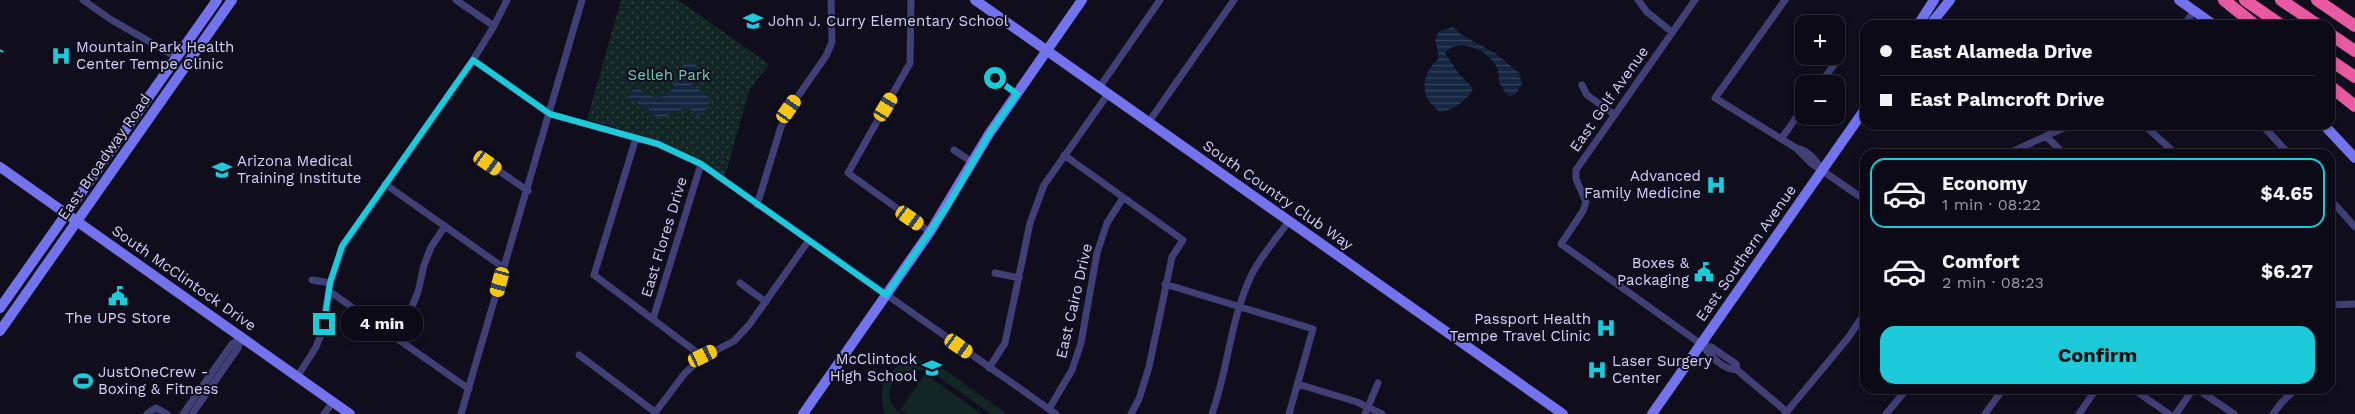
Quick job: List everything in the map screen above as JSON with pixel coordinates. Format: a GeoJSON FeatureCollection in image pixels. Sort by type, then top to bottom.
{"type":"FeatureCollection","features":[{"type":"Feature","properties":{"kind":"highway"},"geometry":{"type":"LineString","coordinates":[[2224,0],[2249,20]]}},
{"type":"Feature","properties":{"kind":"highway"},"geometry":{"type":"LineString","coordinates":[[2245,0],[2274,20]]}},
{"type":"Feature","properties":{"kind":"highway"},"geometry":{"type":"LineString","coordinates":[[2281,0],[2311,20]]}},
{"type":"Feature","properties":{"kind":"highway"},"geometry":{"type":"LineString","coordinates":[[2317,0],[2355,26]]}},
{"type":"Feature","properties":{"kind":"highway"},"geometry":{"type":"LineString","coordinates":[[2335,37],[2355,51]]}},
{"type":"Feature","properties":{"kind":"highway"},"geometry":{"type":"LineString","coordinates":[[2335,63],[2355,77]]}},
{"type":"Feature","properties":{"kind":"highway"},"geometry":{"type":"LineString","coordinates":[[2335,90],[2355,106]]}},
{"type":"Feature","properties":{"kind":"main road","name":"East Broadway Road"},"geometry":{"type":"LineString","coordinates":[[0,308],[217,0]]}},
{"type":"Feature","properties":{"kind":"main road","name":"East Broadway Road"},"geometry":{"type":"LineString","coordinates":[[0,330],[232,0]]}},
{"type":"Feature","properties":{"kind":"main road","name":"South Country Club Way"},"geometry":{"type":"LineString","coordinates":[[975,0],[1563,414]]}},
{"type":"Feature","properties":{"kind":"main road"},"geometry":{"type":"LineString","coordinates":[[803,414],[930,232],[972,162],[1082,0]]}},
{"type":"Feature","properties":{"kind":"main road"},"geometry":{"type":"LineString","coordinates":[[1921,20],[1934,0]]}},
{"type":"Feature","properties":{"kind":"main road"},"geometry":{"type":"LineString","coordinates":[[1932,20],[1942,0]]}},
{"type":"Feature","properties":{"kind":"main road"},"geometry":{"type":"LineString","coordinates":[[1933,20],[1950,0]]}},
{"type":"Feature","properties":{"kind":"main road"},"geometry":{"type":"LineString","coordinates":[[2179,0],[2207,20]]}},
{"type":"Feature","properties":{"kind":"main road"},"geometry":{"type":"LineString","coordinates":[[176,58],[189,61]]}},
{"type":"Feature","properties":{"kind":"main road"},"geometry":{"type":"LineString","coordinates":[[152,114],[149,108],[154,100],[155,87]]}},
{"type":"Feature","properties":{"kind":"main road","name":"East Southern Avenue"},"geometry":{"type":"LineString","coordinates":[[1652,414],[1860,116]]}},
{"type":"Feature","properties":{"kind":"main road"},"geometry":{"type":"LineString","coordinates":[[2329,130],[2355,158]]}},
{"type":"Feature","properties":{"kind":"main road","name":"South McClintock Drive"},"geometry":{"type":"LineString","coordinates":[[0,167],[350,414]]}},
{"type":"Feature","properties":{"kind":"street"},"geometry":{"type":"LineString","coordinates":[[83,0],[110,19],[176,58]]}},
{"type":"Feature","properties":{"kind":"street"},"geometry":{"type":"LineString","coordinates":[[456,0],[494,26]]}},
{"type":"Feature","properties":{"kind":"street"},"geometry":{"type":"LineString","coordinates":[[297,377],[316,347],[322,332],[330,283],[342,246],[473,60],[494,26],[507,0]]}},
{"type":"Feature","properties":{"kind":"street"},"geometry":{"type":"LineString","coordinates":[[461,414],[528,191],[582,0]]}},
{"type":"Feature","properties":{"kind":"street"},"geometry":{"type":"LineString","coordinates":[[758,205],[781,127],[789,109],[826,56],[832,42],[831,0]]}},
{"type":"Feature","properties":{"kind":"street"},"geometry":{"type":"LineString","coordinates":[[911,0],[910,63],[848,173],[930,232]]}},
{"type":"Feature","properties":{"kind":"street"},"geometry":{"type":"LineString","coordinates":[[989,368],[1006,343],[1030,223],[1044,185],[1160,0]]}},
{"type":"Feature","properties":{"kind":"street"},"geometry":{"type":"LineString","coordinates":[[1148,122],[1234,0]]}},
{"type":"Feature","properties":{"kind":"street"},"geometry":{"type":"LineString","coordinates":[[1638,0],[1647,12],[1672,32]]}},
{"type":"Feature","properties":{"kind":"street","name":"East Golf Avenue"},"geometry":{"type":"LineString","coordinates":[[1695,0],[1576,170],[1576,179],[1586,202],[1583,211],[1561,244],[1702,344]]}},
{"type":"Feature","properties":{"kind":"street"},"geometry":{"type":"LineString","coordinates":[[1785,0],[1715,98],[1796,148],[1801,155],[1860,197]]}},
{"type":"Feature","properties":{"kind":"street"},"geometry":{"type":"LineString","coordinates":[[2188,20],[2194,11]]}},
{"type":"Feature","properties":{"kind":"street"},"geometry":{"type":"LineString","coordinates":[[473,60],[550,114],[658,144],[701,164],[1056,414]]}},
{"type":"Feature","properties":{"kind":"street"},"geometry":{"type":"LineString","coordinates":[[995,78],[1017,94]]}},
{"type":"Feature","properties":{"kind":"street"},"geometry":{"type":"LineString","coordinates":[[1582,85],[1587,95],[1615,115]]}},
{"type":"Feature","properties":{"kind":"street"},"geometry":{"type":"LineString","coordinates":[[1781,140],[1795,120]]}},
{"type":"Feature","properties":{"kind":"street"},"geometry":{"type":"LineString","coordinates":[[2018,149],[2059,130]]}},
{"type":"Feature","properties":{"kind":"street"},"geometry":{"type":"LineString","coordinates":[[2150,130],[2170,149]]}},
{"type":"Feature","properties":{"kind":"street"},"geometry":{"type":"LineString","coordinates":[[2267,130],[2284,149]]}},
{"type":"Feature","properties":{"kind":"street"},"geometry":{"type":"LineString","coordinates":[[2046,136],[2059,149]]}},
{"type":"Feature","properties":{"kind":"street"},"geometry":{"type":"LineString","coordinates":[[636,138],[594,275],[703,356]]}},
{"type":"Feature","properties":{"kind":"street"},"geometry":{"type":"LineString","coordinates":[[954,150],[972,162]]}},
{"type":"Feature","properties":{"kind":"street"},"geometry":{"type":"LineString","coordinates":[[1064,155],[1183,240],[1172,257],[1165,284],[1150,367],[1139,400],[1131,414]]}},
{"type":"Feature","properties":{"kind":"street"},"geometry":{"type":"LineString","coordinates":[[488,163],[528,191]]}},
{"type":"Feature","properties":{"kind":"street","name":"East Flores Drive"},"geometry":{"type":"LineString","coordinates":[[653,319],[701,164]]}},
{"type":"Feature","properties":{"kind":"street"},"geometry":{"type":"LineString","coordinates":[[385,184],[504,268]]}},
{"type":"Feature","properties":{"kind":"street","name":"East Cairo Drive"},"geometry":{"type":"LineString","coordinates":[[1049,409],[1072,370],[1081,343],[1097,253],[1107,223],[1123,198]]}},
{"type":"Feature","properties":{"kind":"street"},"geometry":{"type":"LineString","coordinates":[[2335,204],[2355,226]]}},
{"type":"Feature","properties":{"kind":"street"},"geometry":{"type":"LineString","coordinates":[[1212,414],[1224,376],[1239,307],[1251,276],[1289,221]]}},
{"type":"Feature","properties":{"kind":"street"},"geometry":{"type":"LineString","coordinates":[[393,336],[411,310],[431,247],[445,226]]}},
{"type":"Feature","properties":{"kind":"street"},"geometry":{"type":"LineString","coordinates":[[579,355],[655,413],[685,373],[703,356],[734,341],[750,325],[809,240]]}},
{"type":"Feature","properties":{"kind":"street"},"geometry":{"type":"LineString","coordinates":[[995,273],[1019,278]]}},
{"type":"Feature","properties":{"kind":"street"},"geometry":{"type":"LineString","coordinates":[[312,280],[330,283]]}},
{"type":"Feature","properties":{"kind":"street"},"geometry":{"type":"LineString","coordinates":[[740,284],[766,302]]}},
{"type":"Feature","properties":{"kind":"street"},"geometry":{"type":"LineString","coordinates":[[1165,284],[1313,329],[1289,414]]}},
{"type":"Feature","properties":{"kind":"street"},"geometry":{"type":"LineString","coordinates":[[329,291],[469,389]]}},
{"type":"Feature","properties":{"kind":"street"},"geometry":{"type":"LineString","coordinates":[[2335,305],[2355,304]]}},
{"type":"Feature","properties":{"kind":"street"},"geometry":{"type":"LineString","coordinates":[[1702,344],[1711,347],[1736,364],[1737,370],[1786,413],[1848,338],[1860,320]]}},
{"type":"Feature","properties":{"kind":"street"},"geometry":{"type":"LineString","coordinates":[[183,414],[232,344],[241,338]]}},
{"type":"Feature","properties":{"kind":"street"},"geometry":{"type":"LineString","coordinates":[[192,414],[238,348],[241,338]]}},
{"type":"Feature","properties":{"kind":"street"},"geometry":{"type":"LineString","coordinates":[[1366,410],[1378,383]]}},
{"type":"Feature","properties":{"kind":"street"},"geometry":{"type":"LineString","coordinates":[[1298,384],[1366,410],[1382,414]]}},
{"type":"Feature","properties":{"kind":"street"},"geometry":{"type":"LineString","coordinates":[[1886,414],[1903,394]]}},
{"type":"Feature","properties":{"kind":"street"},"geometry":{"type":"LineString","coordinates":[[1985,414],[1999,394]]}},
{"type":"Feature","properties":{"kind":"street"},"geometry":{"type":"LineString","coordinates":[[2078,414],[2092,394]]}},
{"type":"Feature","properties":{"kind":"street"},"geometry":{"type":"LineString","coordinates":[[2140,394],[2169,414]]}},
{"type":"Feature","properties":{"kind":"street"},"geometry":{"type":"LineString","coordinates":[[2176,414],[2190,394]]}},
{"type":"Feature","properties":{"kind":"street"},"geometry":{"type":"LineString","coordinates":[[2205,394],[2234,414]]}},
{"type":"Feature","properties":{"kind":"street"},"geometry":{"type":"LineString","coordinates":[[2273,414],[2291,394]]}},
{"type":"Feature","properties":{"kind":"street"},"geometry":{"type":"LineString","coordinates":[[324,414],[333,402]]}},
{"type":"Feature","properties":{"kind":"street"},"geometry":{"type":"LineString","coordinates":[[147,414],[153,409],[167,414]]}},
{"type":"Feature","properties":{"kind":"green space","name":"Selleh Park"},"geometry":{"type":"Polygon","coordinates":[[[621,0],[678,0],[769,64],[749,91],[725,176],[693,157],[659,142],[587,120],[621,0]]]}},
{"type":"Feature","properties":{"kind":"green space"},"geometry":{"type":"Polygon","coordinates":[[[911,360],[933,362],[1007,414],[991,414],[932,372],[921,370],[910,371],[901,375],[890,389],[893,406],[902,414],[885,414],[882,396],[885,381],[894,369],[911,360]]]}},
{"type":"Feature","properties":{"kind":"green space"},"geometry":{"type":"Polygon","coordinates":[[[925,374],[982,414],[907,414],[900,410],[925,374]]]}},
{"type":"Feature","properties":{"kind":"water"},"geometry":{"type":"Polygon","coordinates":[[[1453,27],[1462,35],[1495,53],[1519,73],[1522,83],[1515,95],[1509,96],[1504,91],[1497,68],[1491,59],[1478,50],[1464,45],[1450,48],[1445,53],[1459,74],[1473,88],[1471,92],[1460,104],[1450,109],[1440,112],[1433,106],[1425,93],[1425,85],[1428,71],[1439,58],[1435,38],[1440,31],[1453,27]]]}},
{"type":"Feature","properties":{"kind":"water"},"geometry":{"type":"Polygon","coordinates":[[[687,62],[698,63],[693,71],[691,85],[708,96],[711,101],[705,111],[698,116],[687,107],[661,118],[654,116],[648,108],[630,100],[631,92],[638,87],[644,93],[656,98],[664,96],[673,88],[679,72],[687,62]]]}},
{"type":"Feature","properties":{"kind":"place","name":"John J. Curry Elementary School"},"geometry":{"type":"Point","coordinates":[753,21]}},
{"type":"Feature","properties":{"kind":"place","name":"Mountain Park Health Center Tempe Clinic"},"geometry":{"type":"Point","coordinates":[61,56]}},
{"type":"Feature","properties":{"kind":"place","name":"Arizona Medical Training Institute"},"geometry":{"type":"Point","coordinates":[222,170]}},
{"type":"Feature","properties":{"kind":"place","name":"Advanced Family Medicine"},"geometry":{"type":"Point","coordinates":[1716,185]}},
{"type":"Feature","properties":{"kind":"place","name":"Boxes & Packaging"},"geometry":{"type":"Point","coordinates":[1704,272]}},
{"type":"Feature","properties":{"kind":"place","name":"The UPS Store"},"geometry":{"type":"Point","coordinates":[118,296]}},
{"type":"Feature","properties":{"kind":"place","name":"Passport Health Tempe Travel Clinic"},"geometry":{"type":"Point","coordinates":[1606,328]}},
{"type":"Feature","properties":{"kind":"place","name":"McClintock High School"},"geometry":{"type":"Point","coordinates":[932,368]}},
{"type":"Feature","properties":{"kind":"place","name":"Laser Surgery Center"},"geometry":{"type":"Point","coordinates":[1597,370]}},
{"type":"Feature","properties":{"kind":"place","name":"JustOneCrew - Boxing & Fitness"},"geometry":{"type":"Point","coordinates":[83,381]}},
{"type":"Feature","properties":{"kind":"route"},"geometry":{"type":"LineString","coordinates":[[324,324],[330,283],[342,246],[473,60],[550,114],[658,144],[701,164],[886,295],[948,205],[989,134],[1017,94],[995,78]]}}]}
